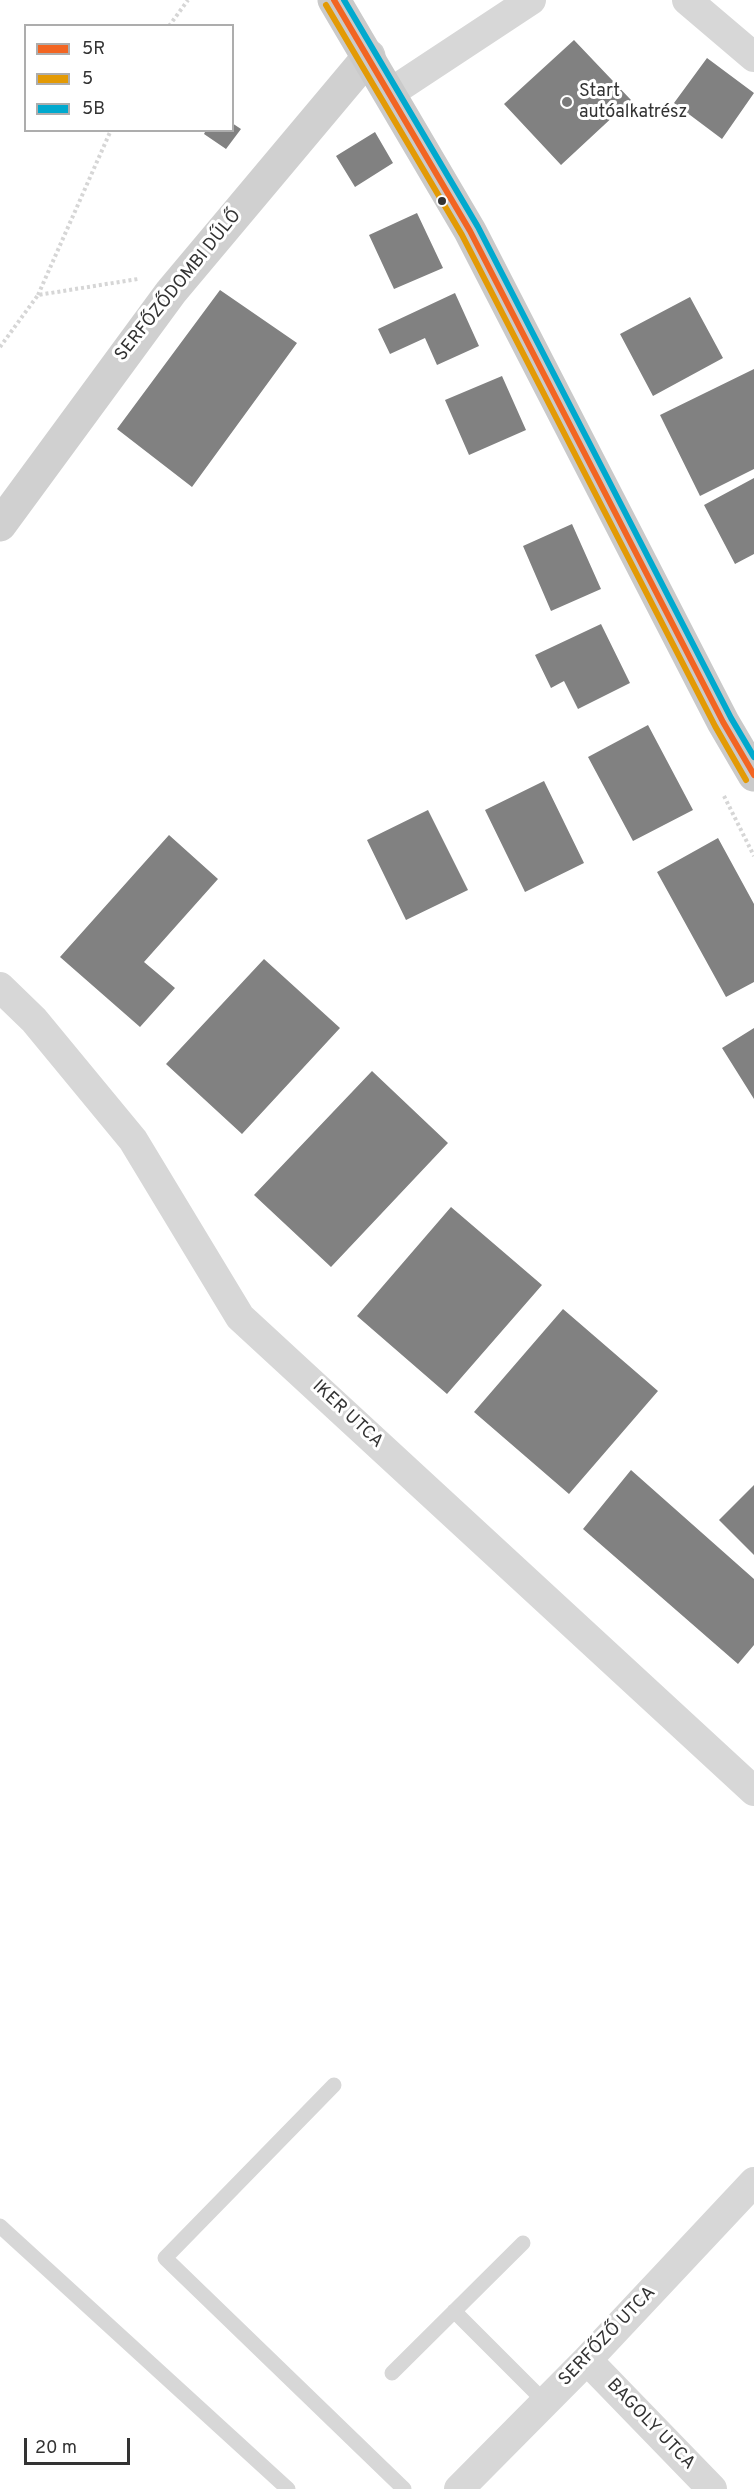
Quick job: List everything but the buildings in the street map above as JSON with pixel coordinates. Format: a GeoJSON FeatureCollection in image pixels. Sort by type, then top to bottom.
{"type":"FeatureCollection","features":[{"type":"Feature","properties":{"kind":"main road"},"geometry":{"type":"LineString","coordinates":[[334,0],[470,231],[723,722],[754,775]]}},
{"type":"Feature","properties":{"kind":"street"},"geometry":{"type":"LineString","coordinates":[[390,93],[531,0]]}},
{"type":"Feature","properties":{"kind":"street"},"geometry":{"type":"LineString","coordinates":[[687,0],[754,57]]}},
{"type":"Feature","properties":{"kind":"street","name":"SERFŐZŐDOMBI DŰLŐ"},"geometry":{"type":"LineString","coordinates":[[0,525],[171,292],[369,56]]}},
{"type":"Feature","properties":{"kind":"street","name":"IKER UTCA"},"geometry":{"type":"LineString","coordinates":[[0,987],[34,1020],[133,1140],[240,1317],[754,1791]]}},
{"type":"Feature","properties":{"kind":"street","name":"SERFŐZŐ UTCA"},"geometry":{"type":"LineString","coordinates":[[459,2489],[587,2360],[754,2182]]}},
{"type":"Feature","properties":{"kind":"street","name":"BAGOLY UTCA"},"geometry":{"type":"LineString","coordinates":[[587,2360],[712,2489]]}},
{"type":"Feature","properties":{"kind":"lane"},"geometry":{"type":"LineString","coordinates":[[334,2085],[165,2258],[404,2489]]}},
{"type":"Feature","properties":{"kind":"lane"},"geometry":{"type":"LineString","coordinates":[[0,2226],[288,2489]]}},
{"type":"Feature","properties":{"kind":"lane"},"geometry":{"type":"LineString","coordinates":[[392,2373],[523,2243]]}},
{"type":"Feature","properties":{"kind":"lane"},"geometry":{"type":"LineString","coordinates":[[454,2311],[545,2402]]}},
{"type":"Feature","properties":{"kind":"path"},"geometry":{"type":"LineString","coordinates":[[170,24],[188,0]]}},
{"type":"Feature","properties":{"kind":"path"},"geometry":{"type":"LineString","coordinates":[[0,347],[38,295],[110,132]]}},
{"type":"Feature","properties":{"kind":"path"},"geometry":{"type":"LineString","coordinates":[[38,295],[144,278],[171,292]]}},
{"type":"Feature","properties":{"kind":"transit line","name":"5R"},"geometry":{"type":"LineString","coordinates":[[334,0],[470,231],[723,722],[754,775]]}},
{"type":"Feature","properties":{"kind":"transit line","name":"5B"},"geometry":{"type":"LineString","coordinates":[[344,0],[478,227],[731,718],[754,757]]}},
{"type":"Feature","properties":{"kind":"transit line","name":"5"},"geometry":{"type":"LineString","coordinates":[[326,5],[462,235],[715,726],[746,780]]}},
{"type":"Feature","properties":{"kind":"place","name":"Start autóalkatrész"},"geometry":{"type":"Point","coordinates":[567,102]}}]}
